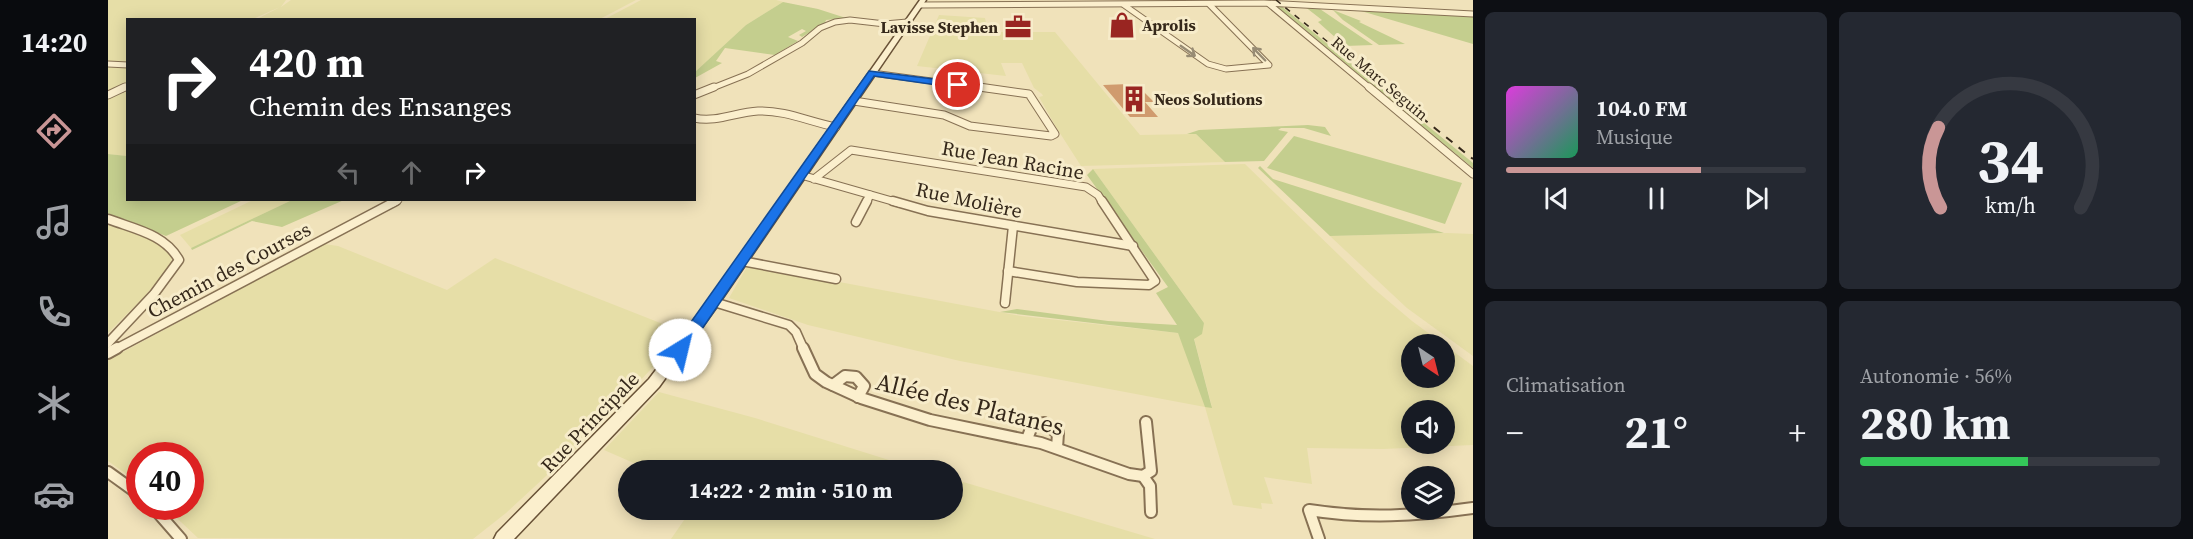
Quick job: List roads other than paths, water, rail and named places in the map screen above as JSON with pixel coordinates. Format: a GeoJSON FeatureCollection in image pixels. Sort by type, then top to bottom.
{"type":"FeatureCollection","features":[{"type":"Feature","properties":{"kind":"street"},"geometry":{"type":"LineString","coordinates":[[1056,0],[1062,6]]}},
{"type":"Feature","properties":{"kind":"street"},"geometry":{"type":"LineString","coordinates":[[922,2],[960,6],[1269,3],[1473,14]]}},
{"type":"Feature","properties":{"kind":"street","name":"Rue Principale"},"geometry":{"type":"LineString","coordinates":[[503,539],[654,383],[714,302],[741,261],[808,177],[836,127],[922,2]]}},
{"type":"Feature","properties":{"kind":"street","name":"Rue Marc Seguin"},"geometry":{"type":"LineString","coordinates":[[1269,3],[1473,174]]}},
{"type":"Feature","properties":{"kind":"street"},"geometry":{"type":"LineString","coordinates":[[1124,5],[1200,59],[1226,69],[1257,69],[1269,65],[1209,4]]}},
{"type":"Feature","properties":{"kind":"street"},"geometry":{"type":"LineString","coordinates":[[696,94],[748,74],[794,48],[829,24],[853,21],[885,24],[907,22]]}},
{"type":"Feature","properties":{"kind":"street"},"geometry":{"type":"LineString","coordinates":[[108,64],[126,65]]}},
{"type":"Feature","properties":{"kind":"street"},"geometry":{"type":"LineString","coordinates":[[854,101],[944,115],[970,126],[1054,135],[1032,95],[872,73]]}},
{"type":"Feature","properties":{"kind":"street"},"geometry":{"type":"LineString","coordinates":[[108,95],[126,87]]}},
{"type":"Feature","properties":{"kind":"street"},"geometry":{"type":"LineString","coordinates":[[696,118],[714,121],[746,112],[764,111],[836,127]]}},
{"type":"Feature","properties":{"kind":"street","name":"Rue Jean Racine"},"geometry":{"type":"LineString","coordinates":[[808,177],[851,150],[1086,188],[1098,195],[1155,278],[1155,282],[1144,285],[1077,282],[1008,271]]}},
{"type":"Feature","properties":{"kind":"street","name":"Rue Molière"},"geometry":{"type":"LineString","coordinates":[[808,177],[928,211],[1133,246]]}},
{"type":"Feature","properties":{"kind":"street"},"geometry":{"type":"LineString","coordinates":[[856,222],[870,195]]}},
{"type":"Feature","properties":{"kind":"street","name":"Chemin des Courses"},"geometry":{"type":"LineString","coordinates":[[108,353],[396,201]]}},
{"type":"Feature","properties":{"kind":"street"},"geometry":{"type":"LineString","coordinates":[[108,219],[162,241],[176,251],[179,260],[154,294],[108,343]]}},
{"type":"Feature","properties":{"kind":"street"},"geometry":{"type":"LineString","coordinates":[[1005,303],[1012,226]]}},
{"type":"Feature","properties":{"kind":"street"},"geometry":{"type":"LineString","coordinates":[[741,261],[836,279]]}},
{"type":"Feature","properties":{"kind":"street","name":"Allée des Platanes"},"geometry":{"type":"LineString","coordinates":[[714,302],[789,325],[796,332],[811,370],[833,386],[858,397],[930,420],[1027,439],[1129,474],[1143,476]]}},
{"type":"Feature","properties":{"kind":"street"},"geometry":{"type":"LineString","coordinates":[[833,386],[845,376],[856,377],[864,386],[858,397]]}},
{"type":"Feature","properties":{"kind":"street"},"geometry":{"type":"LineString","coordinates":[[1146,422],[1151,471],[1143,476],[1150,486],[1151,512]]}},
{"type":"Feature","properties":{"kind":"street"},"geometry":{"type":"LineString","coordinates":[[1027,439],[1032,426],[1044,423],[1058,433],[1057,448]]}},
{"type":"Feature","properties":{"kind":"street"},"geometry":{"type":"LineString","coordinates":[[108,472],[126,485]]}},
{"type":"Feature","properties":{"kind":"street"},"geometry":{"type":"LineString","coordinates":[[1319,539],[1309,510],[1348,516],[1419,516],[1473,508]]}},
{"type":"Feature","properties":{"kind":"street"},"geometry":{"type":"LineString","coordinates":[[164,520],[181,539]]}},
{"type":"Feature","properties":{"kind":"railway"},"geometry":{"type":"LineString","coordinates":[[1276,0],[1386,89]]}},
{"type":"Feature","properties":{"kind":"railway"},"geometry":{"type":"LineString","coordinates":[[1384,87],[1473,159]]}},
{"type":"Feature","properties":{"kind":"place","name":"Aprolis"},"geometry":{"type":"Point","coordinates":[1122,25]}},
{"type":"Feature","properties":{"kind":"place","name":"Lavisse Stephen"},"geometry":{"type":"Point","coordinates":[1018,27]}},
{"type":"Feature","properties":{"kind":"place","name":"Neos Solutions"},"geometry":{"type":"Point","coordinates":[1134,99]}}]}
